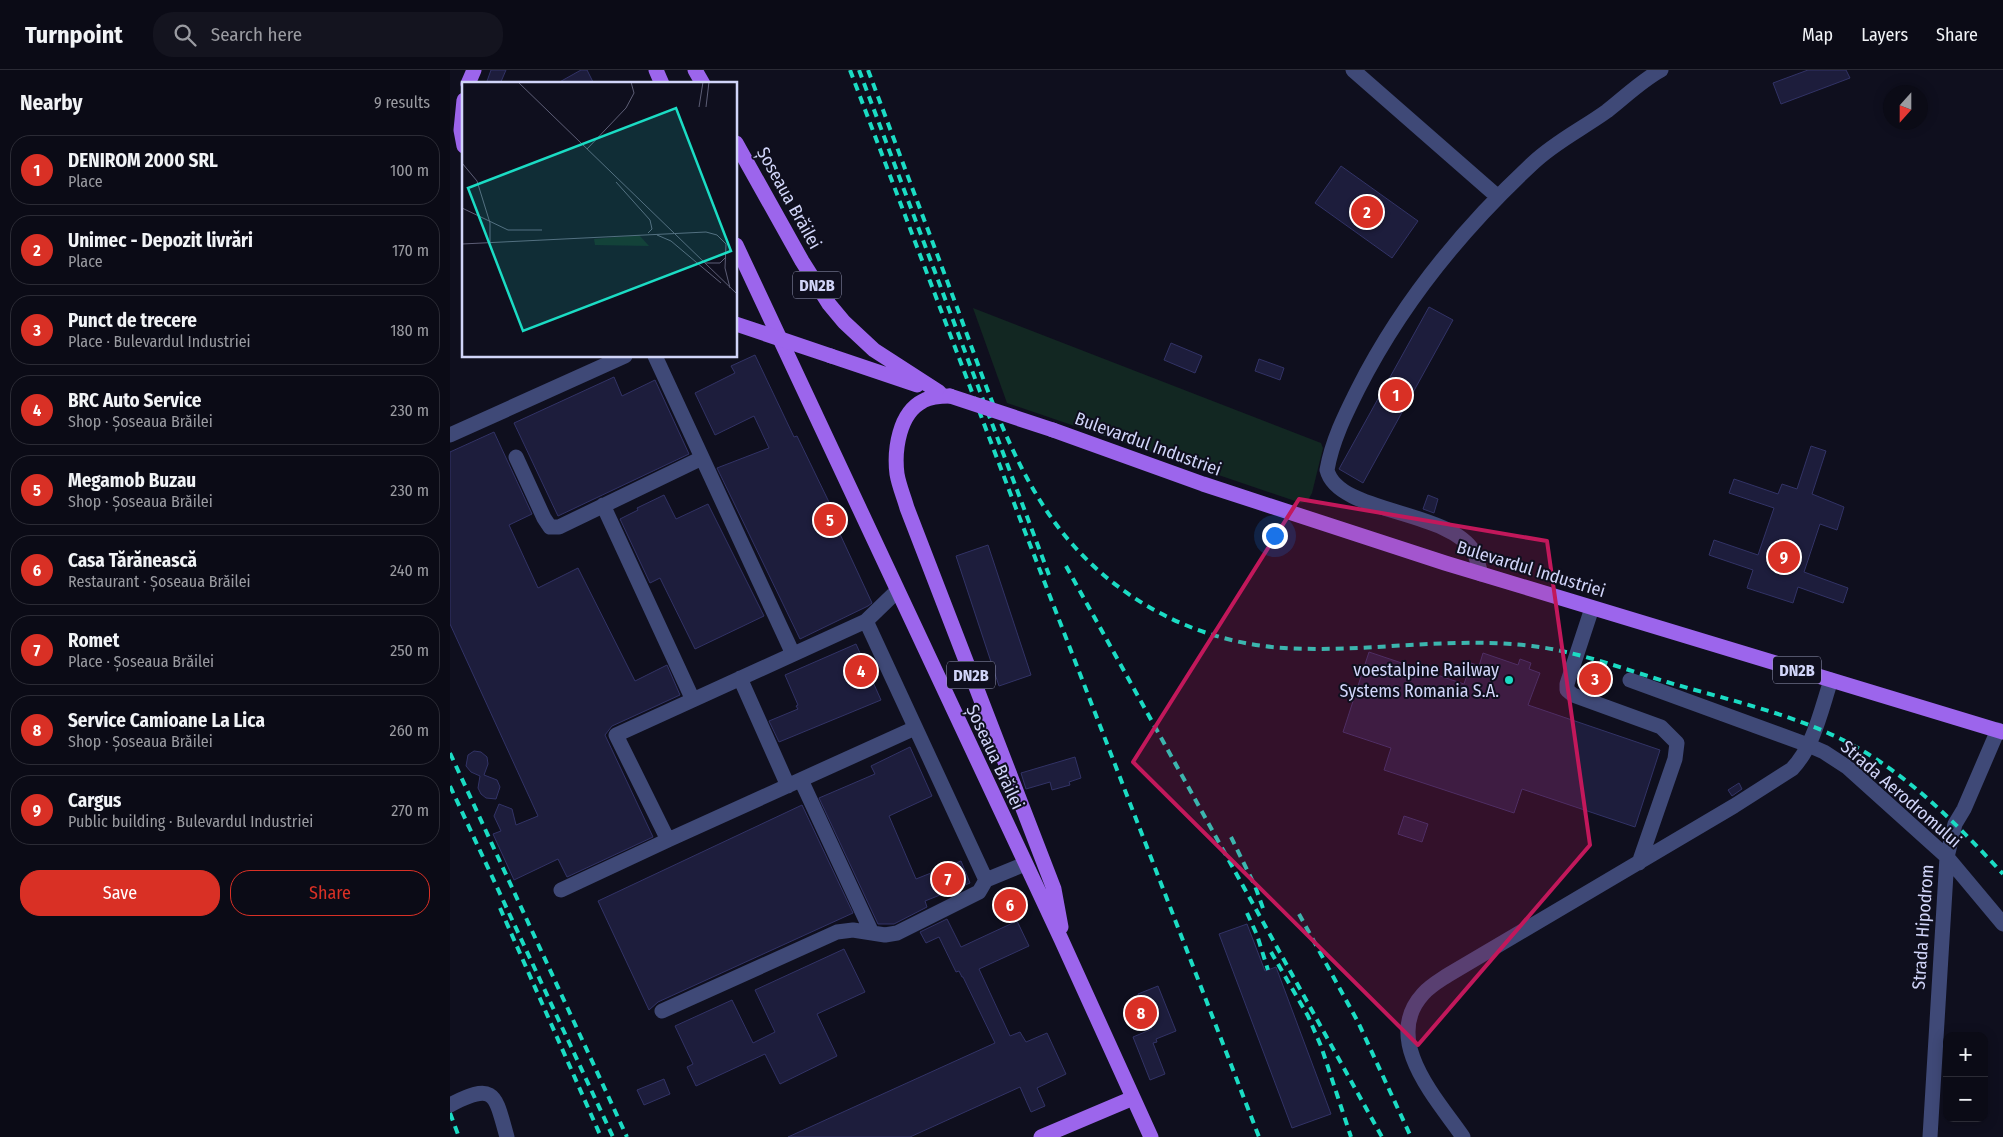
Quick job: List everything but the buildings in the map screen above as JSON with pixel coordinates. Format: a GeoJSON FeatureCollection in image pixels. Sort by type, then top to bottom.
{"type":"FeatureCollection","features":[{"type":"Feature","properties":{"kind":"main road"},"geometry":{"type":"LineString","coordinates":[[469,82],[474,70]]}},
{"type":"Feature","properties":{"kind":"main road"},"geometry":{"type":"LineString","coordinates":[[656,70],[661,82]]}},
{"type":"Feature","properties":{"kind":"main road"},"geometry":{"type":"LineString","coordinates":[[696,70],[702,82]]}},
{"type":"Feature","properties":{"kind":"main road"},"geometry":{"type":"LineString","coordinates":[[462,120],[462,135]]}},
{"type":"Feature","properties":{"kind":"main road","name":"Șoseaua Brăilei"},"geometry":{"type":"LineString","coordinates":[[738,147],[802,261],[829,304],[844,322],[874,350],[944,394]]}},
{"type":"Feature","properties":{"kind":"main road","name":"Șoseaua Brăilei"},"geometry":{"type":"LineString","coordinates":[[738,249],[1024,864],[1061,939],[1151,1137]]}},
{"type":"Feature","properties":{"kind":"main road","name":"DN2B"},"geometry":{"type":"LineString","coordinates":[[738,325],[944,394]]}},
{"type":"Feature","properties":{"kind":"main road","name":"DN2B"},"geometry":{"type":"LineString","coordinates":[[944,394],[928,398],[910,411],[902,427],[897,452],[898,475],[901,488],[1054,890],[1061,922],[1061,939]]}},
{"type":"Feature","properties":{"kind":"main road","name":"Bulevardul Industriei"},"geometry":{"type":"LineString","coordinates":[[944,394],[1053,430],[1203,484],[1481,574],[2001,731]]}},
{"type":"Feature","properties":{"kind":"main road"},"geometry":{"type":"LineString","coordinates":[[1041,1137],[1133,1098]]}},
{"type":"Feature","properties":{"kind":"street"},"geometry":{"type":"LineString","coordinates":[[1353,70],[1498,197]]}},
{"type":"Feature","properties":{"kind":"street"},"geometry":{"type":"LineString","coordinates":[[1481,574],[1473,552],[1458,537],[1424,520],[1369,502],[1343,491],[1334,484],[1327,470],[1342,421],[1389,332],[1444,257],[1498,197],[1550,149],[1606,111],[1641,83],[1661,70]]}},
{"type":"Feature","properties":{"kind":"street"},"geometry":{"type":"LineString","coordinates":[[450,436],[621,358]]}},
{"type":"Feature","properties":{"kind":"street"},"geometry":{"type":"LineString","coordinates":[[656,358],[793,654]]}},
{"type":"Feature","properties":{"kind":"street"},"geometry":{"type":"LineString","coordinates":[[516,457],[550,527],[559,527],[702,458]]}},
{"type":"Feature","properties":{"kind":"street"},"geometry":{"type":"LineString","coordinates":[[603,505],[693,700]]}},
{"type":"Feature","properties":{"kind":"street"},"geometry":{"type":"LineString","coordinates":[[668,840],[616,735],[866,621],[897,591]]}},
{"type":"Feature","properties":{"kind":"street"},"geometry":{"type":"LineString","coordinates":[[1592,608],[1567,684],[1568,690],[1572,695],[1661,727],[1677,743],[1675,759],[1639,863]]}},
{"type":"Feature","properties":{"kind":"street"},"geometry":{"type":"LineString","coordinates":[[866,621],[986,880]]}},
{"type":"Feature","properties":{"kind":"street"},"geometry":{"type":"LineString","coordinates":[[740,678],[872,933]]}},
{"type":"Feature","properties":{"kind":"street","name":"Strada Aerodromului"},"geometry":{"type":"LineString","coordinates":[[1630,680],[1808,745],[1824,752],[1847,767],[1947,857],[2003,924]]}},
{"type":"Feature","properties":{"kind":"street"},"geometry":{"type":"LineString","coordinates":[[1463,1137],[1414,1062],[1408,1042],[1408,1031],[1409,1021],[1416,1004],[1430,987],[1448,975],[1784,775],[1800,761],[1808,745],[1831,680]]}},
{"type":"Feature","properties":{"kind":"street"},"geometry":{"type":"LineString","coordinates":[[561,890],[915,728]]}},
{"type":"Feature","properties":{"kind":"street","name":"Strada Hipodrom"},"geometry":{"type":"LineString","coordinates":[[1930,1137],[1947,857],[1955,824],[2001,731]]}},
{"type":"Feature","properties":{"kind":"street"},"geometry":{"type":"LineString","coordinates":[[662,1011],[837,932],[853,930],[885,935],[897,933],[979,892],[986,880],[1024,864]]}},
{"type":"Feature","properties":{"kind":"street"},"geometry":{"type":"LineString","coordinates":[[450,1105],[470,1095],[478,1093],[490,1094],[496,1098],[507,1137]]}},
{"type":"Feature","properties":{"kind":"highlighted area"},"geometry":{"type":"Polygon","coordinates":[[[1299,499],[1547,541],[1590,845],[1418,1045],[1133,762],[1299,499]]]}},
{"type":"Feature","properties":{"kind":"green space"},"geometry":{"type":"Polygon","coordinates":[[[973,308],[1321,443],[1323,448],[1312,493],[1307,502],[1301,503],[1007,403],[973,308]]]}},
{"type":"Feature","properties":{"kind":"railway"},"geometry":{"type":"LineString","coordinates":[[850,70],[1017,511],[1259,1137]]}},
{"type":"Feature","properties":{"kind":"railway"},"geometry":{"type":"LineString","coordinates":[[859,70],[1049,575]]}},
{"type":"Feature","properties":{"kind":"railway"},"geometry":{"type":"LineString","coordinates":[[868,70],[1005,434],[1035,493],[1053,520],[1094,567],[1118,586],[1142,603],[1169,618],[1196,629],[1254,645],[1315,649],[1501,643],[1549,648],[1583,656],[1779,714],[1843,740],[1888,767],[1929,800],[2003,874]]}},
{"type":"Feature","properties":{"kind":"railway"},"geometry":{"type":"LineString","coordinates":[[1066,566],[1382,1137]]}},
{"type":"Feature","properties":{"kind":"railway"},"geometry":{"type":"LineString","coordinates":[[450,753],[627,1137]]}},
{"type":"Feature","properties":{"kind":"railway"},"geometry":{"type":"LineString","coordinates":[[450,786],[613,1137]]}},
{"type":"Feature","properties":{"kind":"railway"},"geometry":{"type":"LineString","coordinates":[[1231,837],[1255,886],[1264,911]]}},
{"type":"Feature","properties":{"kind":"railway"},"geometry":{"type":"LineString","coordinates":[[500,908],[601,1137]]}},
{"type":"Feature","properties":{"kind":"railway"},"geometry":{"type":"LineString","coordinates":[[1247,913],[1257,935],[1268,970]]}},
{"type":"Feature","properties":{"kind":"railway"},"geometry":{"type":"LineString","coordinates":[[1299,914],[1358,1022],[1411,1137]]}},
{"type":"Feature","properties":{"kind":"railway"},"geometry":{"type":"LineString","coordinates":[[1271,952],[1308,1016],[1321,1046],[1351,1137]]}},
{"type":"Feature","properties":{"kind":"railway"},"geometry":{"type":"LineString","coordinates":[[450,1113],[459,1137]]}},
{"type":"Feature","properties":{"kind":"place","name":"Unimec - Depozit livrări"},"geometry":{"type":"Point","coordinates":[1367,212]}},
{"type":"Feature","properties":{"kind":"place","name":"DENIROM 2000 SRL"},"geometry":{"type":"Point","coordinates":[1396,395]}},
{"type":"Feature","properties":{"kind":"place","name":"Megamob Buzau"},"geometry":{"type":"Point","coordinates":[830,520]}},
{"type":"Feature","properties":{"kind":"place","name":"Cargus"},"geometry":{"type":"Point","coordinates":[1784,557]}},
{"type":"Feature","properties":{"kind":"place","name":"BRC Auto Service"},"geometry":{"type":"Point","coordinates":[861,671]}},
{"type":"Feature","properties":{"kind":"place","name":"Punct de trecere"},"geometry":{"type":"Point","coordinates":[1595,679]}},
{"type":"Feature","properties":{"kind":"place","name":"voestalpine Railway Systems Romania S.A."},"geometry":{"type":"Point","coordinates":[1509,680]}},
{"type":"Feature","properties":{"kind":"place","name":"Romet"},"geometry":{"type":"Point","coordinates":[948,879]}},
{"type":"Feature","properties":{"kind":"place","name":"Casa Tărănească"},"geometry":{"type":"Point","coordinates":[1010,905]}},
{"type":"Feature","properties":{"kind":"place","name":"Service Camioane La Lica"},"geometry":{"type":"Point","coordinates":[1141,1013]}}]}
